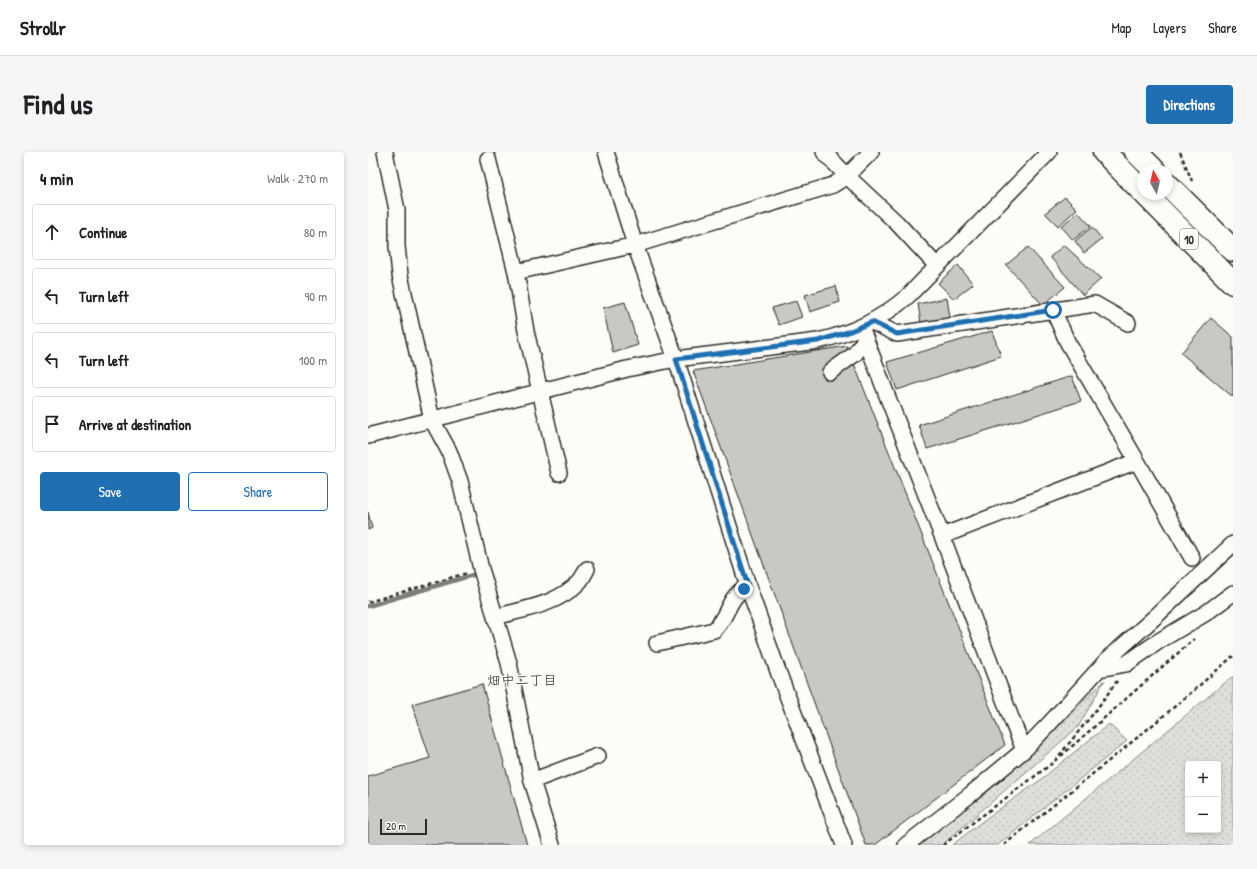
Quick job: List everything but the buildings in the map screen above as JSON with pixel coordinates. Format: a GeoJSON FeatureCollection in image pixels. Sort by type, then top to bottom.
{"type":"FeatureCollection","features":[{"type":"Feature","properties":{"kind":"highway"},"geometry":{"type":"LineString","coordinates":[[1104,152],[1137,186]]}},
{"type":"Feature","properties":{"kind":"highway"},"geometry":{"type":"LineString","coordinates":[[1136,152],[1148,164]]}},
{"type":"Feature","properties":{"kind":"highway","name":"10"},"geometry":{"type":"LineString","coordinates":[[1173,190],[1233,250]]}},
{"type":"Feature","properties":{"kind":"highway","name":"10"},"geometry":{"type":"LineString","coordinates":[[1151,200],[1233,283]]}},
{"type":"Feature","properties":{"kind":"street"},"geometry":{"type":"LineString","coordinates":[[386,152],[396,210],[397,246],[400,275],[432,420],[449,451],[460,480],[482,569],[509,663],[532,781],[552,845]]}},
{"type":"Feature","properties":{"kind":"street"},"geometry":{"type":"LineString","coordinates":[[606,152],[635,245],[676,359],[748,586],[779,674],[844,845]]}},
{"type":"Feature","properties":{"kind":"street"},"geometry":{"type":"LineString","coordinates":[[824,152],[897,223],[937,266]]}},
{"type":"Feature","properties":{"kind":"street"},"geometry":{"type":"LineString","coordinates":[[516,272],[635,245],[833,185],[847,176],[871,152]]}},
{"type":"Feature","properties":{"kind":"street"},"geometry":{"type":"LineString","coordinates":[[368,436],[627,369],[676,359],[818,341],[866,329],[897,306],[1049,152]]}},
{"type":"Feature","properties":{"kind":"street"},"geometry":{"type":"LineString","coordinates":[[488,158],[516,272],[526,331],[559,473]]}},
{"type":"Feature","properties":{"kind":"street"},"geometry":{"type":"LineString","coordinates":[[866,329],[897,334],[1094,304],[1128,323]]}},
{"type":"Feature","properties":{"kind":"street"},"geometry":{"type":"LineString","coordinates":[[1053,310],[1068,343],[1138,461],[1192,558]]}},
{"type":"Feature","properties":{"kind":"street"},"geometry":{"type":"LineString","coordinates":[[830,372],[855,354],[866,329]]}},
{"type":"Feature","properties":{"kind":"street"},"geometry":{"type":"LineString","coordinates":[[866,329],[888,398],[1024,750]]}},
{"type":"Feature","properties":{"kind":"street"},"geometry":{"type":"LineString","coordinates":[[942,536],[1138,461]]}},
{"type":"Feature","properties":{"kind":"street"},"geometry":{"type":"LineString","coordinates":[[906,845],[1024,750],[1099,669],[1233,544]]}},
{"type":"Feature","properties":{"kind":"street"},"geometry":{"type":"LineString","coordinates":[[495,617],[538,606],[553,600],[580,582],[587,569]]}},
{"type":"Feature","properties":{"kind":"street"},"geometry":{"type":"LineString","coordinates":[[657,643],[714,630],[719,625],[735,595],[748,586]]}},
{"type":"Feature","properties":{"kind":"street"},"geometry":{"type":"LineString","coordinates":[[1099,669],[1126,664],[1159,641],[1206,613],[1233,593]]}},
{"type":"Feature","properties":{"kind":"street"},"geometry":{"type":"LineString","coordinates":[[532,781],[598,756]]}},
{"type":"Feature","properties":{"kind":"path"},"geometry":{"type":"LineString","coordinates":[[1180,152],[1193,184]]}},
{"type":"Feature","properties":{"kind":"path"},"geometry":{"type":"LineString","coordinates":[[368,602],[482,569]]}},
{"type":"Feature","properties":{"kind":"path"},"geometry":{"type":"LineString","coordinates":[[943,845],[1054,762],[1196,638]]}},
{"type":"Feature","properties":{"kind":"path"},"geometry":{"type":"LineString","coordinates":[[1004,845],[1154,724],[1233,656]]}},
{"type":"Feature","properties":{"kind":"path"},"geometry":{"type":"LineString","coordinates":[[1054,762],[1115,685],[1126,664]]}},
{"type":"Feature","properties":{"kind":"shaded area"},"geometry":{"type":"Polygon","coordinates":[[[1233,676],[1233,845],[1030,845],[1233,676]]]}},
{"type":"Feature","properties":{"kind":"shaded area"},"geometry":{"type":"Polygon","coordinates":[[[1105,680],[1078,727],[942,845],[909,845],[1029,755],[1105,680]]]}},
{"type":"Feature","properties":{"kind":"shaded area"},"geometry":{"type":"Polygon","coordinates":[[[1109,724],[1127,741],[998,845],[952,845],[1039,781],[1109,724]]]}},
{"type":"Feature","properties":{"kind":"waterway"},"geometry":{"type":"LineString","coordinates":[[368,606],[476,574]]}},
{"type":"Feature","properties":{"kind":"district","name":"畑中二丁目"},"geometry":{"type":"Point","coordinates":[522,679]}},
{"type":"Feature","properties":{"kind":"route"},"geometry":{"type":"LineString","coordinates":[[744,589],[748,586],[676,359],[818,341],[835,337],[872,322],[897,334],[1053,310]]}}]}
